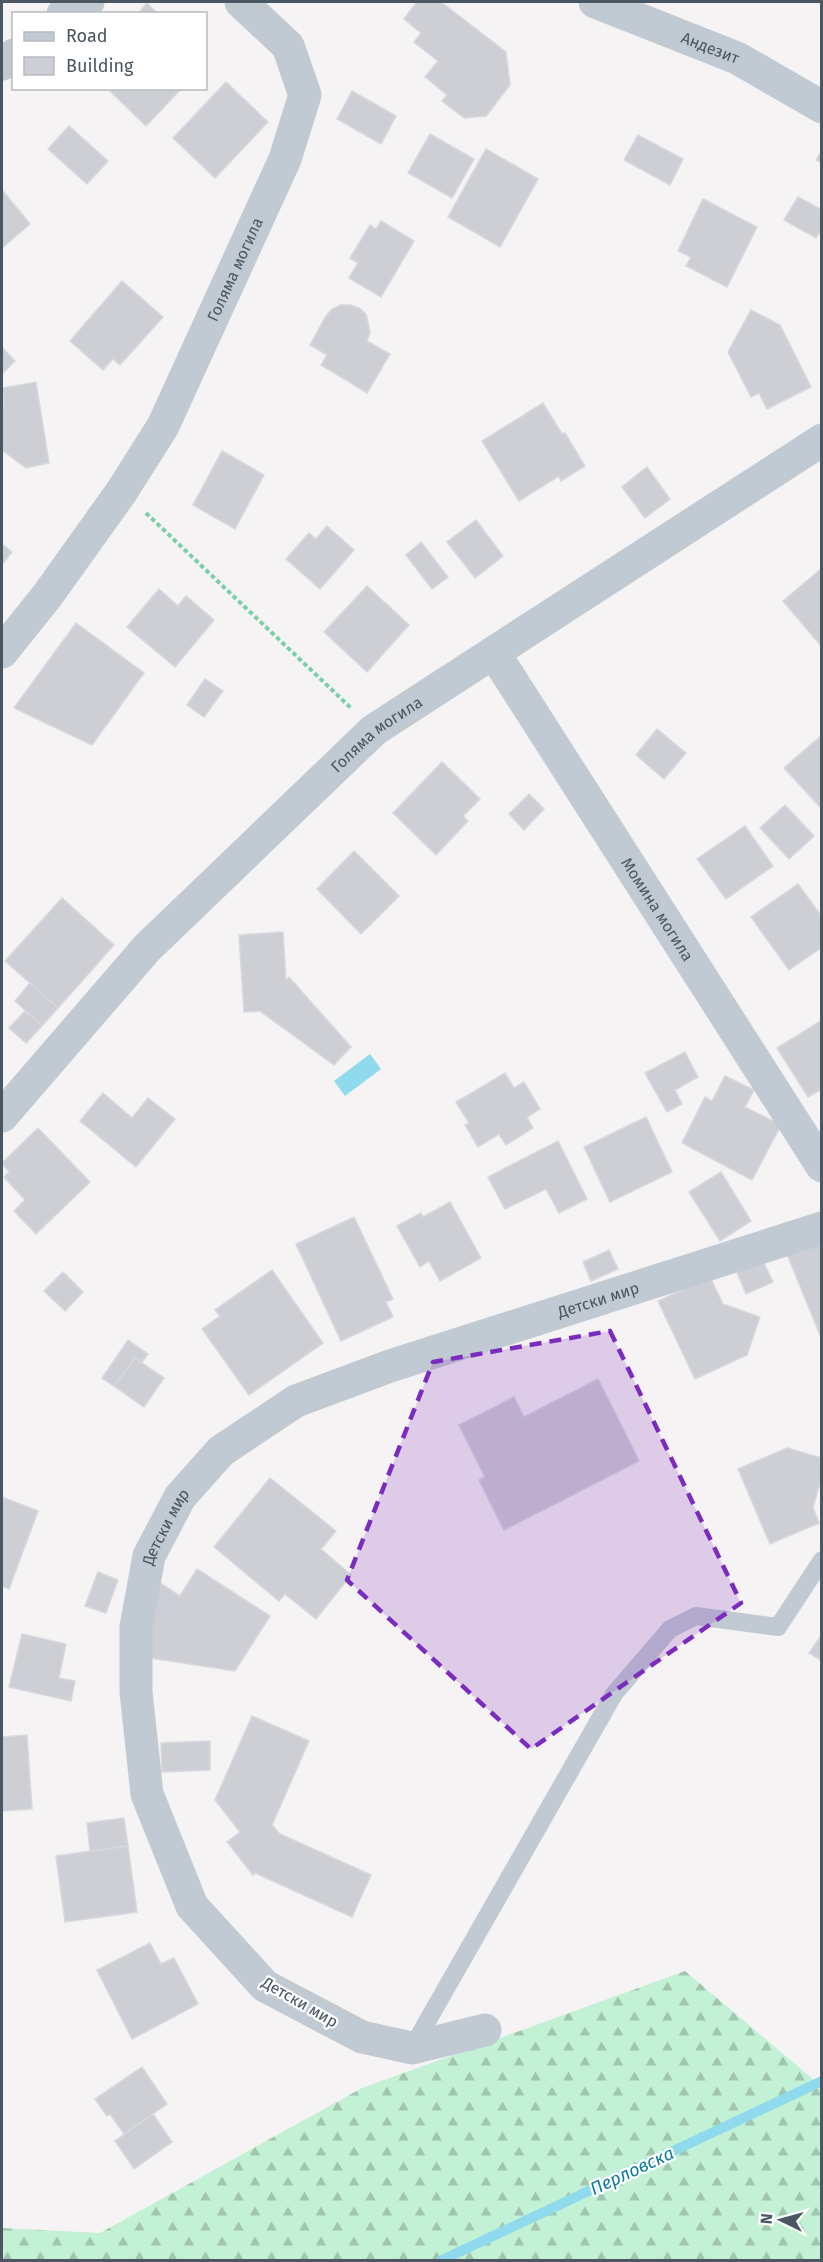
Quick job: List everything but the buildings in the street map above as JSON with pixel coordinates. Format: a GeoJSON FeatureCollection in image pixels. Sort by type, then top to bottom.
{"type":"FeatureCollection","features":[{"type":"Feature","properties":{"kind":"street"},"geometry":{"type":"LineString","coordinates":[[65,12],[88,2]]}},
{"type":"Feature","properties":{"kind":"street","name":"Голяма могила"},"geometry":{"type":"LineString","coordinates":[[2,652],[47,596],[122,490],[168,415],[285,159],[304,95],[288,46],[241,2]]}},
{"type":"Feature","properties":{"kind":"street","name":"Андезит"},"geometry":{"type":"LineString","coordinates":[[595,2],[737,58],[822,107]]}},
{"type":"Feature","properties":{"kind":"street","name":"Голяма могила"},"geometry":{"type":"LineString","coordinates":[[2,1116],[147,948],[374,730],[822,440]]}},
{"type":"Feature","properties":{"kind":"street","name":"Момина могила"},"geometry":{"type":"LineString","coordinates":[[494,653],[822,1166]]}},
{"type":"Feature","properties":{"kind":"street","name":"Детски мир"},"geometry":{"type":"LineString","coordinates":[[485,2030],[412,2049],[362,2037],[265,1986],[192,1906],[147,1794],[136,1692],[136,1638],[149,1556],[180,1497],[221,1451],[296,1401],[390,1366],[822,1228]]}},
{"type":"Feature","properties":{"kind":"lane"},"geometry":{"type":"LineString","coordinates":[[412,2049],[614,1694],[670,1629],[696,1616],[778,1627],[822,1560]]}},
{"type":"Feature","properties":{"kind":"path"},"geometry":{"type":"LineString","coordinates":[[122,490],[374,730]]}},
{"type":"Feature","properties":{"kind":"highlighted area"},"geometry":{"type":"Polygon","coordinates":[[[610,1331],[741,1603],[531,1749],[347,1580],[433,1362],[610,1331]]]}},
{"type":"Feature","properties":{"kind":"green space"},"geometry":{"type":"Polygon","coordinates":[[[685,1971],[821,2086],[822,2259],[2,2260],[2,2228],[100,2233],[362,2088],[685,1971]]]}},
{"type":"Feature","properties":{"kind":"water"},"geometry":{"type":"Polygon","coordinates":[[[370,1054],[381,1069],[345,1096],[334,1081],[370,1054]]]}},
{"type":"Feature","properties":{"kind":"waterway","name":"Перловска"},"geometry":{"type":"LineString","coordinates":[[442,2260],[822,2081]]}}]}
